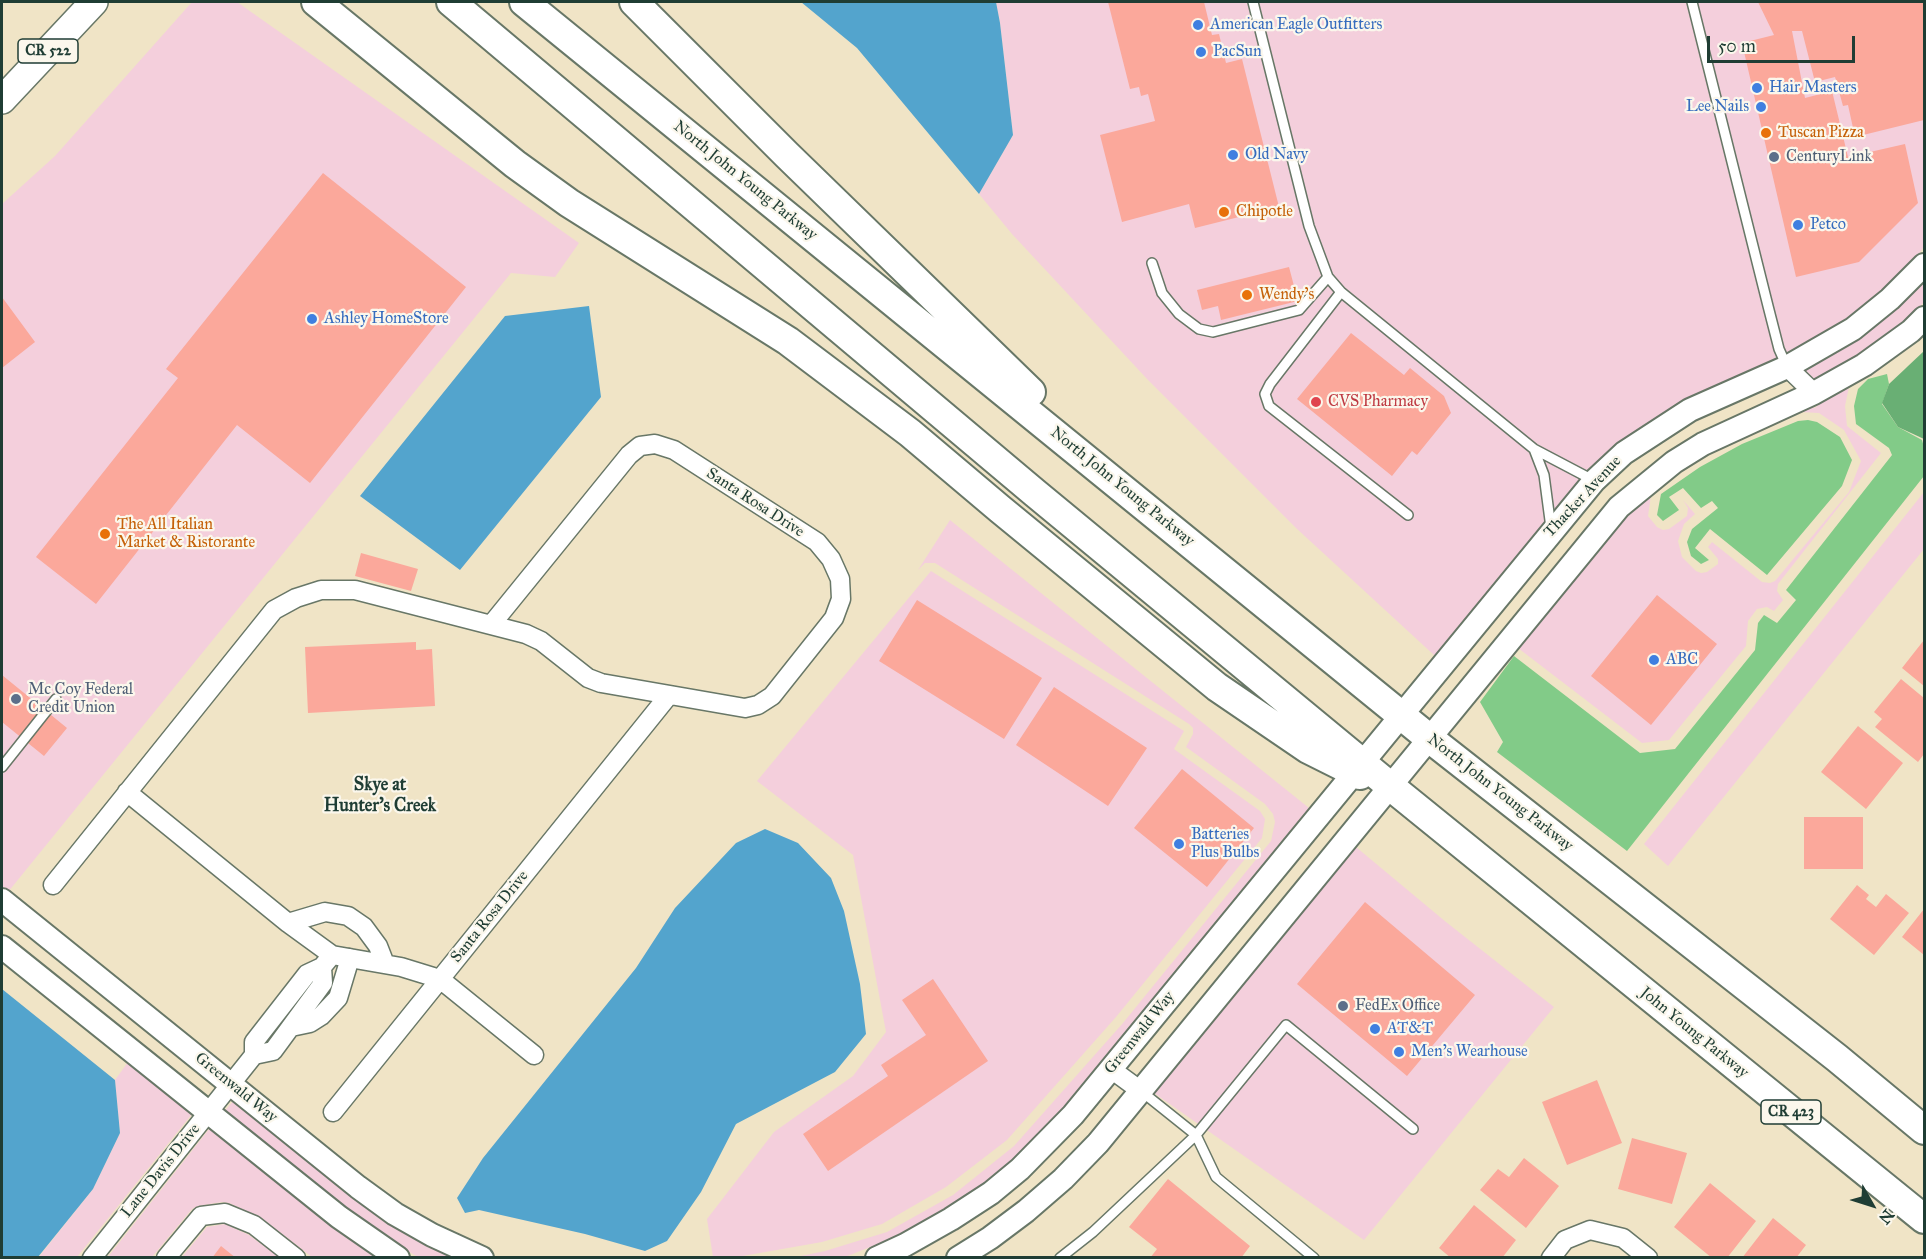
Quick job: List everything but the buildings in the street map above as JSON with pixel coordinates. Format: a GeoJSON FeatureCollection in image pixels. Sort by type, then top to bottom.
{"type":"FeatureCollection","features":[{"type":"Feature","properties":{"kind":"highway"},"geometry":{"type":"LineString","coordinates":[[316,2],[515,164],[569,203],[788,342],[910,434],[1217,687],[1308,749],[1358,767]]}},
{"type":"Feature","properties":{"kind":"highway"},"geometry":{"type":"LineString","coordinates":[[451,2],[1358,767],[1390,786]]}},
{"type":"Feature","properties":{"kind":"highway","name":"North John Young Parkway"},"geometry":{"type":"LineString","coordinates":[[524,2],[1429,738],[1724,969],[1924,1130]]}},
{"type":"Feature","properties":{"kind":"highway"},"geometry":{"type":"LineString","coordinates":[[634,2],[1047,408],[1229,574]]}},
{"type":"Feature","properties":{"kind":"highway","name":"John Young Parkway"},"geometry":{"type":"LineString","coordinates":[[1390,786],[1924,1219]]}},
{"type":"Feature","properties":{"kind":"main road","name":"CR 522"},"geometry":{"type":"LineString","coordinates":[[2,100],[94,2]]}},
{"type":"Feature","properties":{"kind":"street","name":"Thacker Avenue"},"geometry":{"type":"LineString","coordinates":[[1358,767],[1551,531],[1594,481],[1624,453],[1690,410],[1787,367],[1853,329],[1890,299],[1924,266]]}},
{"type":"Feature","properties":{"kind":"street","name":"Thacker Avenue"},"geometry":{"type":"LineString","coordinates":[[1390,786],[1619,507],[1674,462],[1703,444],[1814,393],[1864,365],[1911,331],[1924,318]]}},
{"type":"Feature","properties":{"kind":"street"},"geometry":{"type":"LineString","coordinates":[[1787,367],[1814,393]]}},
{"type":"Feature","properties":{"kind":"street","name":"Santa Rosa Drive"},"geometry":{"type":"LineString","coordinates":[[53,885],[273,610],[296,598],[321,590],[355,590],[491,625],[526,634],[541,641],[588,678],[601,684],[744,708],[758,705],[772,696],[834,618],[841,599],[840,579],[831,559],[817,543],[674,450],[655,444],[640,446],[628,455],[491,625]]}},
{"type":"Feature","properties":{"kind":"street"},"geometry":{"type":"LineString","coordinates":[[1594,481],[1602,492],[1605,502],[1604,515],[1595,535]]}},
{"type":"Feature","properties":{"kind":"street","name":"Santa Rosa Drive"},"geometry":{"type":"LineString","coordinates":[[333,1112],[669,695]]}},
{"type":"Feature","properties":{"kind":"street","name":"Greenwald Way"},"geometry":{"type":"LineString","coordinates":[[877,1257],[905,1245],[991,1193],[1047,1143],[1111,1069],[1358,767]]}},
{"type":"Feature","properties":{"kind":"street"},"geometry":{"type":"LineString","coordinates":[[958,1257],[990,1238],[1026,1211],[1063,1179],[1098,1143],[1390,786]]}},
{"type":"Feature","properties":{"kind":"street"},"geometry":{"type":"LineString","coordinates":[[127,792],[288,923],[327,961]]}},
{"type":"Feature","properties":{"kind":"street","name":"Greenwald Way"},"geometry":{"type":"LineString","coordinates":[[2,900],[358,1187],[396,1214],[432,1235],[482,1257]]}},
{"type":"Feature","properties":{"kind":"street"},"geometry":{"type":"LineString","coordinates":[[288,923],[326,912],[348,916],[364,927],[378,946],[385,964]]}},
{"type":"Feature","properties":{"kind":"street"},"geometry":{"type":"LineString","coordinates":[[2,947],[339,1217],[398,1257]]}},
{"type":"Feature","properties":{"kind":"street"},"geometry":{"type":"LineString","coordinates":[[327,961],[323,983],[273,1051],[254,1055],[254,1042],[307,974],[327,961],[350,958],[385,964],[440,979],[534,1055]]}},
{"type":"Feature","properties":{"kind":"street"},"geometry":{"type":"LineString","coordinates":[[291,1027],[310,1023],[321,1016],[338,998],[350,958]]}},
{"type":"Feature","properties":{"kind":"street","name":"Lane Davis Drive"},"geometry":{"type":"LineString","coordinates":[[92,1257],[254,1055]]}},
{"type":"Feature","properties":{"kind":"street"},"geometry":{"type":"LineString","coordinates":[[1111,1069],[1141,1091]]}},
{"type":"Feature","properties":{"kind":"street"},"geometry":{"type":"LineString","coordinates":[[166,1257],[201,1216],[225,1212],[254,1226],[296,1257]]}},
{"type":"Feature","properties":{"kind":"street"},"geometry":{"type":"LineString","coordinates":[[1551,1257],[1565,1240],[1590,1230],[1623,1238],[1648,1257]]}},
{"type":"Feature","properties":{"kind":"lane"},"geometry":{"type":"LineString","coordinates":[[1253,2],[1309,226],[1320,261],[1328,277],[1341,292],[1534,449],[1594,481]]}},
{"type":"Feature","properties":{"kind":"lane"},"geometry":{"type":"LineString","coordinates":[[1692,2],[1779,349],[1787,367]]}},
{"type":"Feature","properties":{"kind":"lane"},"geometry":{"type":"LineString","coordinates":[[1152,263],[1162,293],[1179,314],[1199,329],[1213,332],[1299,310],[1328,277]]}},
{"type":"Feature","properties":{"kind":"lane"},"geometry":{"type":"LineString","coordinates":[[1341,292],[1270,384],[1265,394],[1269,406],[1408,515]]}},
{"type":"Feature","properties":{"kind":"lane"},"geometry":{"type":"LineString","coordinates":[[1534,449],[1545,475],[1551,531]]}},
{"type":"Feature","properties":{"kind":"lane"},"geometry":{"type":"LineString","coordinates":[[2,767],[56,699]]}},
{"type":"Feature","properties":{"kind":"lane"},"geometry":{"type":"LineString","coordinates":[[1060,1257],[1093,1232],[1196,1135],[1286,1025],[1413,1129]]}},
{"type":"Feature","properties":{"kind":"lane"},"geometry":{"type":"LineString","coordinates":[[1141,1091],[1196,1135],[1216,1177],[1314,1257]]}},
{"type":"Feature","properties":{"kind":"shaded area"},"geometry":{"type":"Polygon","coordinates":[[[192,2],[237,2],[579,243],[555,277],[511,273],[8,892],[2,887],[2,204],[55,156],[192,2]]]}},
{"type":"Feature","properties":{"kind":"shaded area"},"geometry":{"type":"Polygon","coordinates":[[[996,2],[1924,2],[1924,247],[1911,263],[1846,320],[1788,353],[1786,352],[1780,358],[1683,400],[1617,444],[1579,477],[1580,479],[1435,656],[1296,528],[1148,380],[1012,234],[979,194],[1013,135],[996,2]]]}},
{"type":"Feature","properties":{"kind":"shaded area"},"geometry":{"type":"Polygon","coordinates":[[[1924,282],[1924,302],[1904,323],[1857,356],[1815,380],[1805,370],[1860,338],[1924,282]]]}},
{"type":"Feature","properties":{"kind":"shaded area"},"geometry":{"type":"Polygon","coordinates":[[[1849,387],[1845,406],[1847,426],[1881,453],[1778,584],[1777,591],[1783,600],[1774,611],[1767,607],[1757,609],[1748,621],[1746,646],[1669,740],[1642,743],[1518,648],[1599,548],[1601,549],[1605,541],[1627,516],[1651,495],[1648,516],[1657,527],[1663,530],[1669,529],[1687,516],[1688,508],[1683,500],[1695,514],[1684,524],[1678,541],[1682,557],[1696,571],[1707,572],[1718,564],[1718,559],[1708,547],[1712,542],[1762,582],[1775,581],[1849,492],[1861,461],[1844,430],[1819,413],[1800,412],[1812,406],[1815,408],[1821,402],[1849,387]]]}},
{"type":"Feature","properties":{"kind":"shaded area"},"geometry":{"type":"Polygon","coordinates":[[[1924,492],[1924,549],[1668,866],[1644,844],[1924,492]]]}},
{"type":"Feature","properties":{"kind":"shaded area"},"geometry":{"type":"Polygon","coordinates":[[[950,520],[1309,808],[1065,1107],[1012,1160],[983,1184],[945,1210],[898,1236],[845,1257],[791,1258],[825,1251],[887,1232],[953,1195],[1014,1146],[1123,1023],[1271,841],[1275,822],[1273,814],[1265,804],[1186,747],[1193,734],[1193,728],[1189,724],[935,563],[925,563],[918,570],[950,520]]]}},
{"type":"Feature","properties":{"kind":"shaded area"},"geometry":{"type":"Polygon","coordinates":[[[931,571],[1184,731],[1174,749],[1260,811],[1265,819],[1262,838],[1116,1017],[1007,1140],[946,1187],[882,1224],[822,1242],[737,1257],[713,1257],[707,1219],[774,1132],[853,1076],[886,1032],[853,855],[757,781],[931,571]]]}},
{"type":"Feature","properties":{"kind":"shaded area"},"geometry":{"type":"Polygon","coordinates":[[[1356,847],[1554,1007],[1364,1240],[1154,1093],[1356,847]]]}},
{"type":"Feature","properties":{"kind":"shaded area"},"geometry":{"type":"Polygon","coordinates":[[[128,1062],[192,1114],[77,1257],[38,1258],[93,1189],[120,1133],[115,1080],[128,1062]]]}},
{"type":"Feature","properties":{"kind":"shaded area"},"geometry":{"type":"Polygon","coordinates":[[[234,1100],[456,1257],[418,1257],[380,1235],[223,1113],[234,1100]]]}},
{"type":"Feature","properties":{"kind":"shaded area"},"geometry":{"type":"Polygon","coordinates":[[[210,1128],[332,1226],[378,1257],[312,1257],[260,1217],[222,1202],[192,1209],[152,1257],[107,1258],[210,1128]]]}},
{"type":"Feature","properties":{"kind":"shaded area"},"geometry":{"type":"Polygon","coordinates":[[[225,1224],[249,1235],[279,1257],[181,1258],[207,1227],[225,1224]]]}},
{"type":"Feature","properties":{"kind":"green space"},"geometry":{"type":"Polygon","coordinates":[[[1924,351],[1924,439],[1898,427],[1882,403],[1889,384],[1924,351]]]}},
{"type":"Feature","properties":{"kind":"green space"},"geometry":{"type":"Polygon","coordinates":[[[1887,374],[1889,384],[1882,404],[1898,427],[1922,440],[1924,476],[1627,851],[1497,752],[1503,742],[1480,702],[1514,656],[1640,753],[1675,749],[1755,650],[1758,623],[1764,615],[1777,623],[1796,600],[1786,590],[1892,455],[1889,448],[1856,424],[1854,406],[1858,389],[1868,379],[1887,374]]]}},
{"type":"Feature","properties":{"kind":"green space"},"geometry":{"type":"Polygon","coordinates":[[[1798,421],[1817,422],[1840,437],[1852,460],[1842,486],[1767,575],[1710,529],[1695,548],[1709,560],[1701,564],[1691,556],[1687,542],[1692,529],[1718,508],[1712,501],[1701,508],[1683,488],[1669,497],[1679,510],[1663,521],[1657,515],[1661,494],[1700,467],[1742,444],[1798,421]]]}},
{"type":"Feature","properties":{"kind":"water"},"geometry":{"type":"Polygon","coordinates":[[[801,2],[996,2],[1013,135],[979,194],[857,48],[801,2]]]}},
{"type":"Feature","properties":{"kind":"water"},"geometry":{"type":"Polygon","coordinates":[[[589,306],[601,397],[460,570],[360,496],[505,316],[589,306]]]}},
{"type":"Feature","properties":{"kind":"water"},"geometry":{"type":"Polygon","coordinates":[[[765,829],[798,843],[831,878],[844,911],[860,984],[866,1034],[835,1072],[736,1124],[701,1192],[667,1241],[645,1251],[585,1234],[479,1210],[465,1213],[457,1198],[483,1158],[636,968],[675,908],[736,843],[765,829]]]}},
{"type":"Feature","properties":{"kind":"water"},"geometry":{"type":"Polygon","coordinates":[[[2,989],[115,1080],[120,1133],[93,1189],[38,1257],[2,1257],[2,989]]]}},
{"type":"Feature","properties":{"kind":"place","name":"American Eagle Outfitters"},"geometry":{"type":"Point","coordinates":[1198,25]}},
{"type":"Feature","properties":{"kind":"place","name":"PacSun"},"geometry":{"type":"Point","coordinates":[1201,52]}},
{"type":"Feature","properties":{"kind":"place","name":"Hair Masters"},"geometry":{"type":"Point","coordinates":[1757,88]}},
{"type":"Feature","properties":{"kind":"place","name":"Lee Nails"},"geometry":{"type":"Point","coordinates":[1761,107]}},
{"type":"Feature","properties":{"kind":"place","name":"Tuscan Pizza"},"geometry":{"type":"Point","coordinates":[1766,133]}},
{"type":"Feature","properties":{"kind":"place","name":"Old Navy"},"geometry":{"type":"Point","coordinates":[1233,155]}},
{"type":"Feature","properties":{"kind":"place","name":"CenturyLink"},"geometry":{"type":"Point","coordinates":[1774,157]}},
{"type":"Feature","properties":{"kind":"place","name":"Chipotle"},"geometry":{"type":"Point","coordinates":[1224,212]}},
{"type":"Feature","properties":{"kind":"place","name":"Petco"},"geometry":{"type":"Point","coordinates":[1798,225]}},
{"type":"Feature","properties":{"kind":"place","name":"Wendy's"},"geometry":{"type":"Point","coordinates":[1247,295]}},
{"type":"Feature","properties":{"kind":"place","name":"Ashley HomeStore"},"geometry":{"type":"Point","coordinates":[312,319]}},
{"type":"Feature","properties":{"kind":"place","name":"CVS Pharmacy"},"geometry":{"type":"Point","coordinates":[1316,402]}},
{"type":"Feature","properties":{"kind":"place","name":"The All Italian Market & Ristorante"},"geometry":{"type":"Point","coordinates":[105,534]}},
{"type":"Feature","properties":{"kind":"place","name":"ABC"},"geometry":{"type":"Point","coordinates":[1654,660]}},
{"type":"Feature","properties":{"kind":"place","name":"Mc Coy Federal Credit Union"},"geometry":{"type":"Point","coordinates":[16,699]}},
{"type":"Feature","properties":{"kind":"place","name":"Batteries Plus Bulbs"},"geometry":{"type":"Point","coordinates":[1179,844]}},
{"type":"Feature","properties":{"kind":"place","name":"FedEx Office"},"geometry":{"type":"Point","coordinates":[1343,1006]}},
{"type":"Feature","properties":{"kind":"place","name":"AT&T"},"geometry":{"type":"Point","coordinates":[1375,1029]}},
{"type":"Feature","properties":{"kind":"place","name":"Men's Wearhouse"},"geometry":{"type":"Point","coordinates":[1399,1052]}},
{"type":"Feature","properties":{"kind":"district","name":"Skye at Hunter's Creek"},"geometry":{"type":"Point","coordinates":[380,796]}}]}
